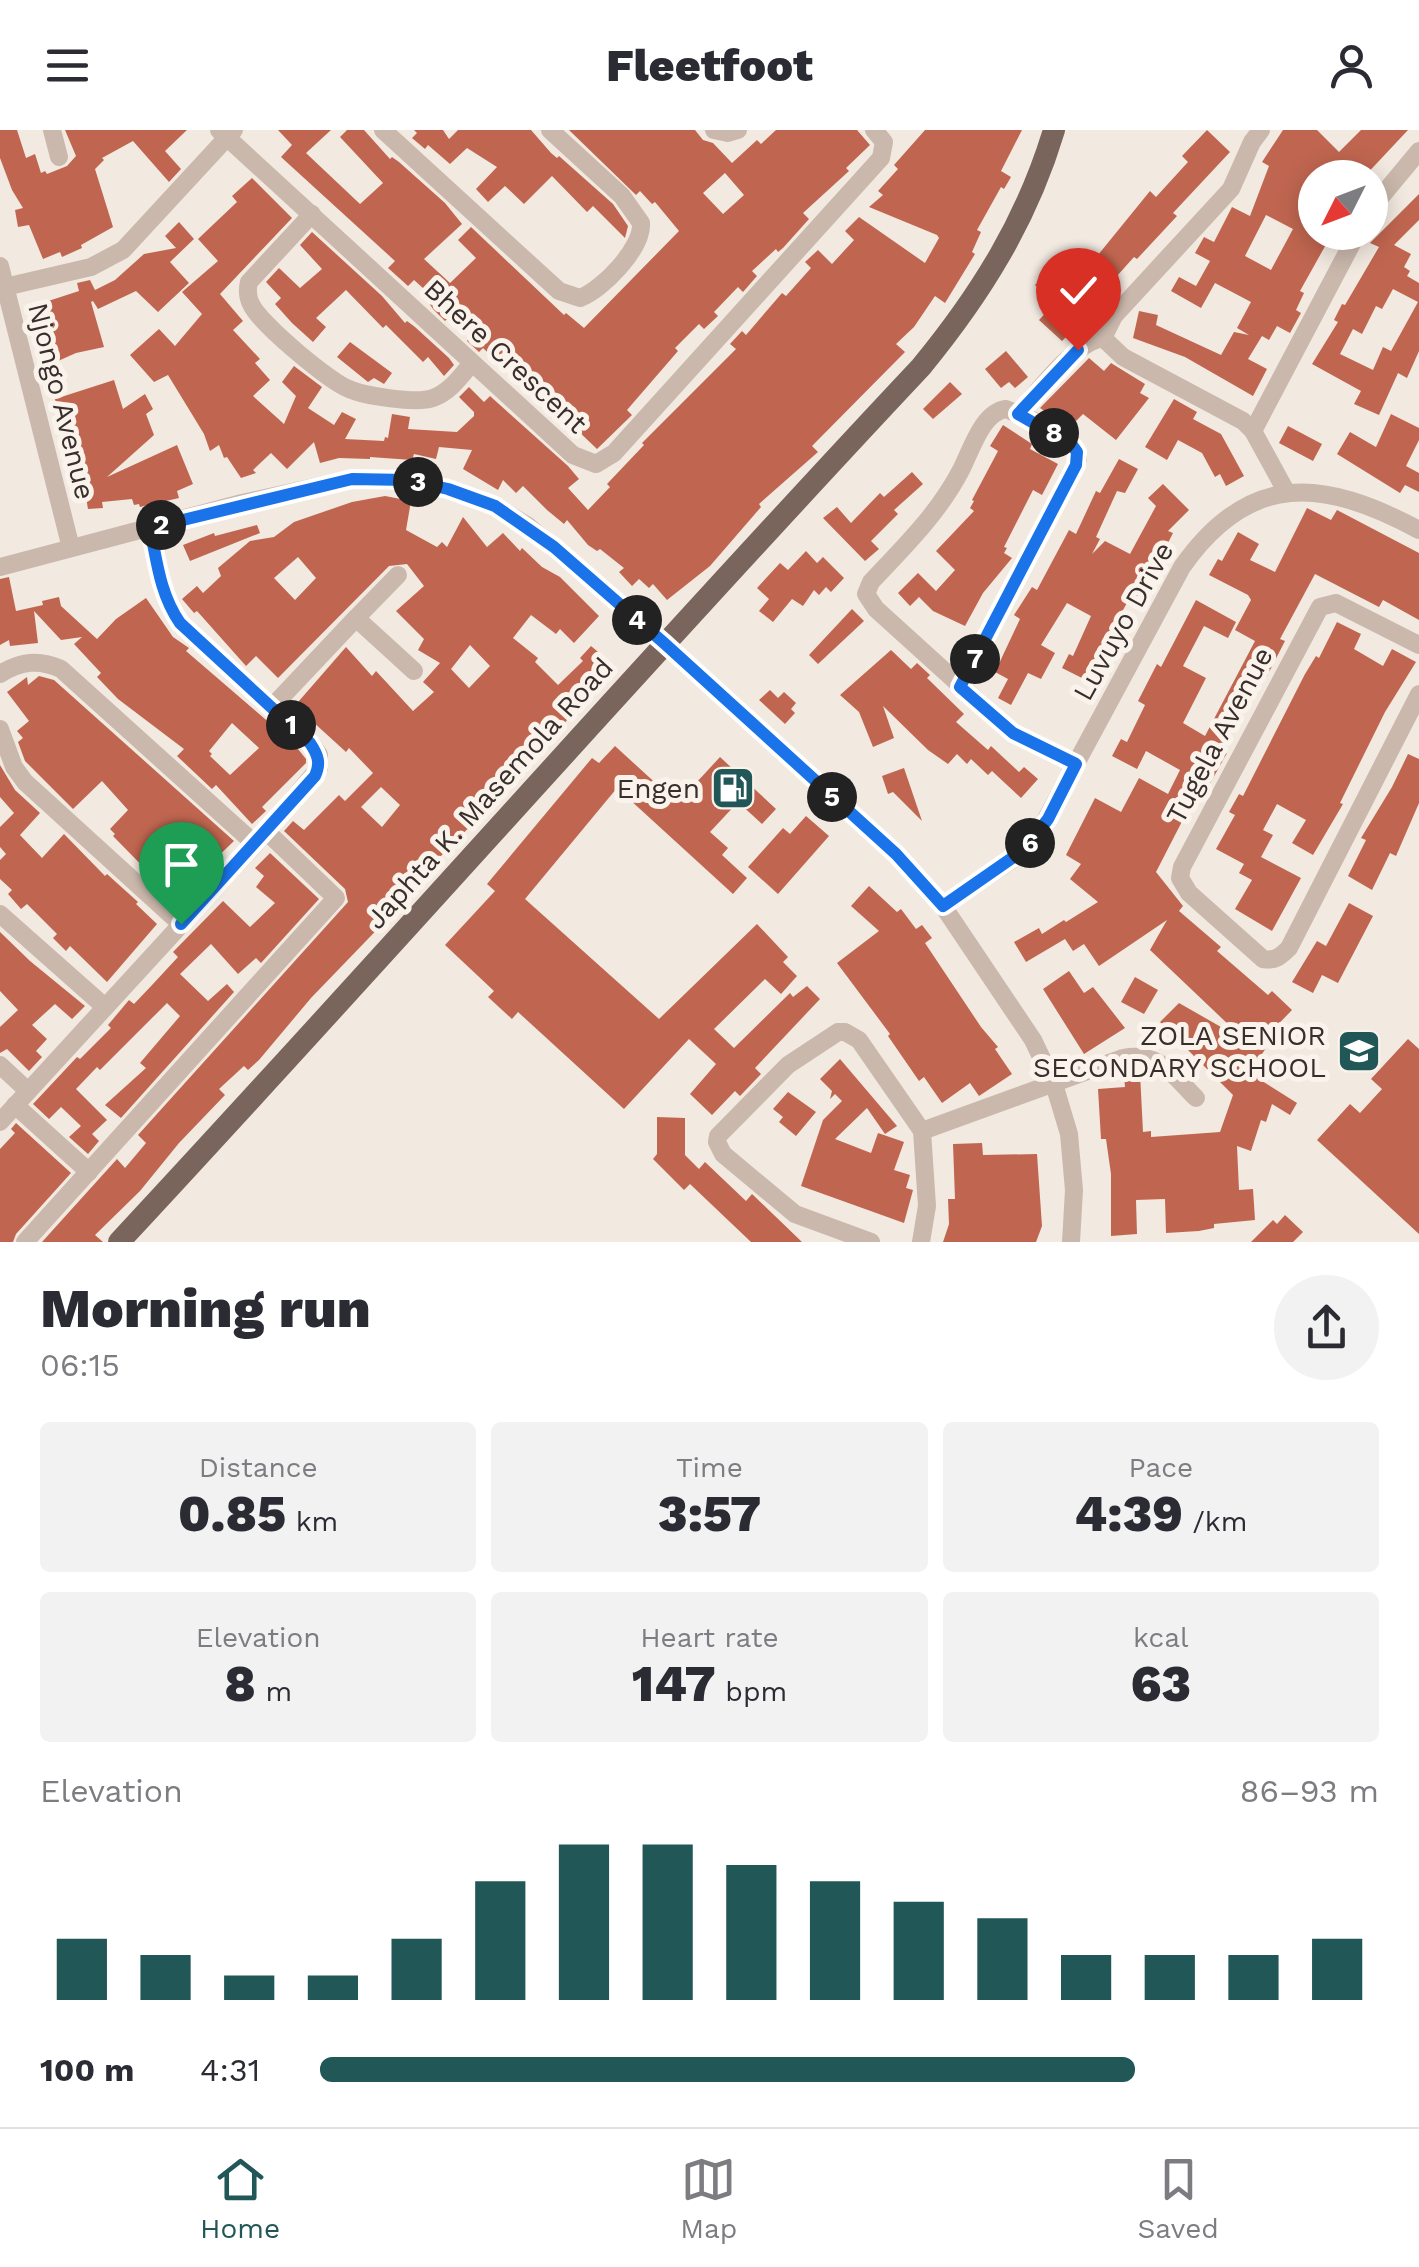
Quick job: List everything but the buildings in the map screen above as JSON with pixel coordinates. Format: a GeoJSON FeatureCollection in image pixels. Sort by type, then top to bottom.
{"type":"FeatureCollection","features":[{"type":"Feature","properties":{"kind":"main road","name":"Japhta K. Masemola Road"},"geometry":{"type":"LineString","coordinates":[[119,1242],[921,367],[960,320],[1007,246],[1041,174],[1054,130]]}},
{"type":"Feature","properties":{"kind":"street"},"geometry":{"type":"LineString","coordinates":[[52,130],[59,158]]}},
{"type":"Feature","properties":{"kind":"street"},"geometry":{"type":"LineString","coordinates":[[383,130],[560,291],[580,298],[600,286],[638,244],[641,224],[622,196],[550,130]]}},
{"type":"Feature","properties":{"kind":"street"},"geometry":{"type":"LineString","coordinates":[[714,130],[728,134],[738,130]]}},
{"type":"Feature","properties":{"kind":"street","name":"Bhere Crescent"},"geometry":{"type":"LineString","coordinates":[[227,132],[472,363],[585,462],[606,460],[881,158],[884,142],[874,130]]}},
{"type":"Feature","properties":{"kind":"street"},"geometry":{"type":"LineString","coordinates":[[1018,414],[1078,350],[1103,338],[1114,316],[1231,189],[1261,130]]}},
{"type":"Feature","properties":{"kind":"street"},"geometry":{"type":"LineString","coordinates":[[6,287],[91,267],[123,250],[227,132]]}},
{"type":"Feature","properties":{"kind":"street"},"geometry":{"type":"LineString","coordinates":[[1388,188],[1419,151]]}},
{"type":"Feature","properties":{"kind":"street"},"geometry":{"type":"LineString","coordinates":[[312,214],[249,282],[249,301],[264,322],[327,376],[360,393],[412,400],[436,398],[472,363]]}},
{"type":"Feature","properties":{"kind":"street"},"geometry":{"type":"LineString","coordinates":[[1253,431],[1349,250]]}},
{"type":"Feature","properties":{"kind":"street","name":"Njongo Avenue"},"geometry":{"type":"LineString","coordinates":[[0,266],[71,548]]}},
{"type":"Feature","properties":{"kind":"street"},"geometry":{"type":"LineString","coordinates":[[1103,338],[1123,357],[1232,414],[1253,431],[1287,492]]}},
{"type":"Feature","properties":{"kind":"street"},"geometry":{"type":"LineString","coordinates":[[960,687],[1078,458],[1072,445],[1006,409],[997,410],[985,423],[942,504],[867,588],[869,601],[960,687],[1013,733],[1076,764]]}},
{"type":"Feature","properties":{"kind":"street"},"geometry":{"type":"LineString","coordinates":[[0,567],[352,479],[436,486],[495,506],[528,526],[664,643],[896,854],[943,906],[1034,1040],[1054,1084],[1074,1190],[1071,1242]]}},
{"type":"Feature","properties":{"kind":"street","name":"Luvuyo Drive"},"geometry":{"type":"LineString","coordinates":[[943,906],[1025,849],[1048,819],[1145,633],[1199,542],[1242,508],[1287,492],[1325,492],[1357,500],[1419,530]]}},
{"type":"Feature","properties":{"kind":"street"},"geometry":{"type":"LineString","coordinates":[[0,1122],[261,838],[319,768],[318,756],[310,743],[198,642],[168,607],[150,528]]}},
{"type":"Feature","properties":{"kind":"street"},"geometry":{"type":"LineString","coordinates":[[272,707],[398,575]]}},
{"type":"Feature","properties":{"kind":"street","name":"Tugela Avenue"},"geometry":{"type":"LineString","coordinates":[[1419,646],[1336,603],[1320,607],[1182,867],[1180,878],[1189,893],[1252,952],[1272,960],[1288,948],[1419,694]]}},
{"type":"Feature","properties":{"kind":"street"},"geometry":{"type":"LineString","coordinates":[[356,618],[414,671]]}},
{"type":"Feature","properties":{"kind":"street"},"geometry":{"type":"LineString","coordinates":[[0,674],[29,662],[46,662],[61,668],[336,898],[25,1242]]}},
{"type":"Feature","properties":{"kind":"street"},"geometry":{"type":"LineString","coordinates":[[0,729],[14,767],[26,782],[181,924]]}},
{"type":"Feature","properties":{"kind":"street"},"geometry":{"type":"LineString","coordinates":[[0,914],[105,1007]]}},
{"type":"Feature","properties":{"kind":"street"},"geometry":{"type":"LineString","coordinates":[[871,1242],[784,1208],[722,1154],[717,1142],[718,1136],[788,1064],[829,1036],[845,1032],[858,1040],[922,1131],[927,1206],[921,1242]]}},
{"type":"Feature","properties":{"kind":"street"},"geometry":{"type":"LineString","coordinates":[[922,1131],[1141,1054],[1166,1068],[1196,1098]]}},
{"type":"Feature","properties":{"kind":"street"},"geometry":{"type":"LineString","coordinates":[[0,1065],[22,1098],[89,1172]]}},
{"type":"Feature","properties":{"kind":"place","name":"Engen"},"geometry":{"type":"Point","coordinates":[733,788]}},
{"type":"Feature","properties":{"kind":"place","name":"ZOLA SENIOR SECONDARY SCHOOL"},"geometry":{"type":"Point","coordinates":[1359,1051]}},
{"type":"Feature","properties":{"kind":"route"},"geometry":{"type":"LineString","coordinates":[[181,924],[256,844],[319,768],[318,756],[310,743],[198,642],[168,607],[150,528],[326,483],[376,478],[407,480],[472,496],[528,526],[664,643],[896,854],[943,906],[1025,849],[1048,819],[1076,764],[1013,733],[960,687],[1076,465],[1077,452],[1072,445],[1018,414],[1078,350]]}}]}
